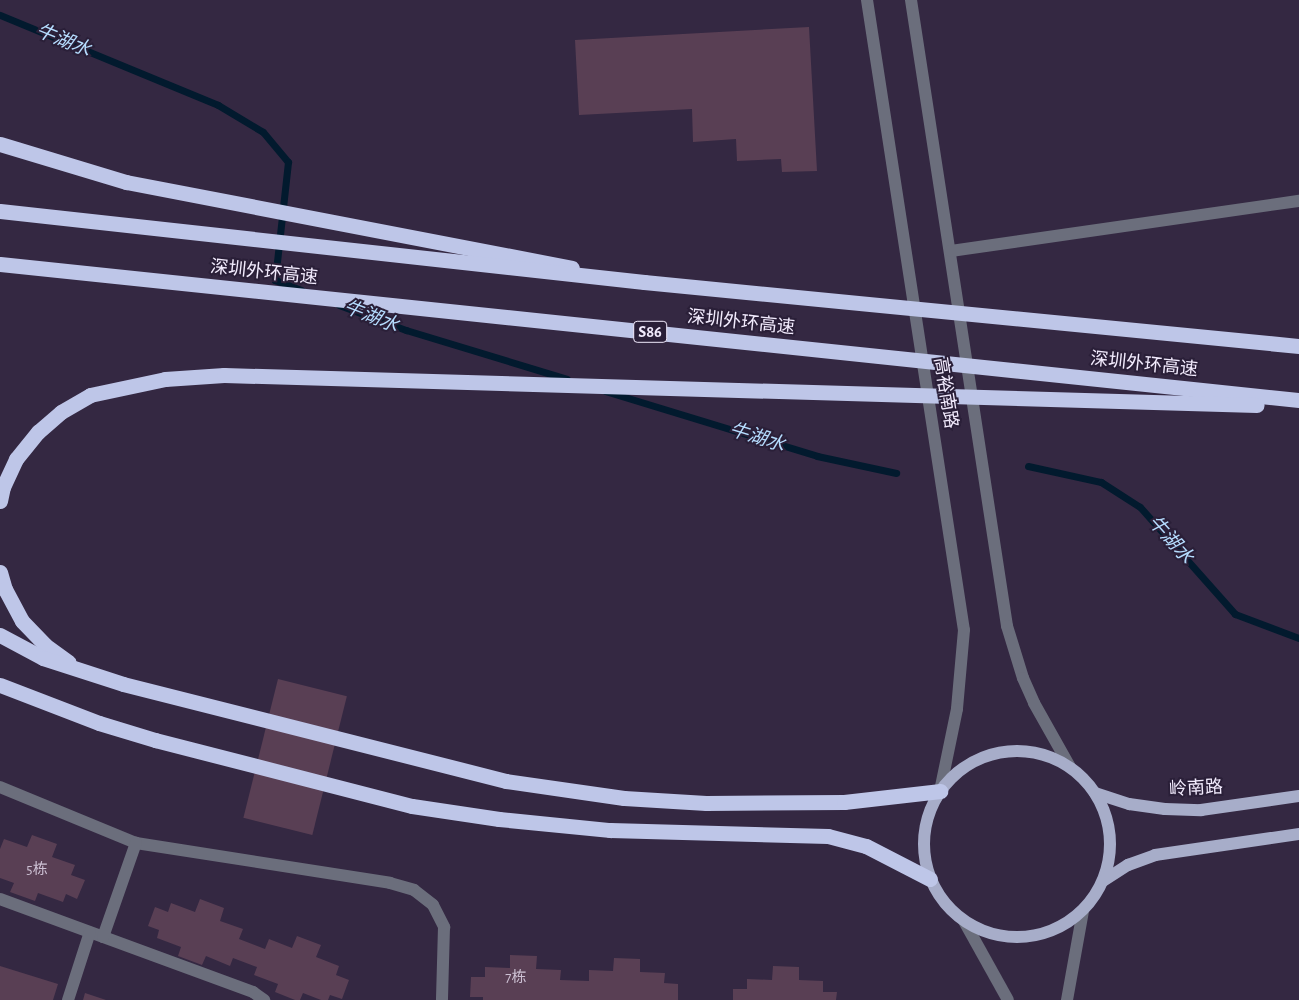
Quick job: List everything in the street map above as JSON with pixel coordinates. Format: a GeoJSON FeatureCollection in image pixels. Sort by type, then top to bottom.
{"type":"FeatureCollection","features":[{"type":"Feature","properties":{"kind":"highway"},"geometry":{"type":"LineString","coordinates":[[0,144],[126,182],[644,282]]}},
{"type":"Feature","properties":{"kind":"highway","name":"深圳外环高速"},"geometry":{"type":"LineString","coordinates":[[0,211],[644,282],[1299,346]]}},
{"type":"Feature","properties":{"kind":"highway","name":"深圳外环高速"},"geometry":{"type":"LineString","coordinates":[[0,264],[1299,400]]}},
{"type":"Feature","properties":{"kind":"highway"},"geometry":{"type":"LineString","coordinates":[[0,501],[3,487],[16,459],[38,432],[61,412],[90,395],[165,379],[224,376],[1299,406]]}},
{"type":"Feature","properties":{"kind":"highway"},"geometry":{"type":"LineString","coordinates":[[0,572],[5,589],[22,621],[45,645],[77,669]]}},
{"type":"Feature","properties":{"kind":"highway"},"geometry":{"type":"LineString","coordinates":[[0,634],[43,658],[177,700],[446,768],[506,781],[624,798],[706,803],[783,804],[868,800],[940,791]]}},
{"type":"Feature","properties":{"kind":"highway"},"geometry":{"type":"LineString","coordinates":[[0,685],[99,723],[155,740],[412,806],[499,819],[610,830],[828,836],[847,840],[883,853],[930,879]]}},
{"type":"Feature","properties":{"kind":"main road"},"geometry":{"type":"LineString","coordinates":[[1000,753],[1036,753],[1070,767],[1084,778],[1095,793],[1107,818],[1111,845],[1109,863],[1103,881],[1083,911],[1052,931],[1034,936],[998,936],[980,930],[964,921],[950,909],[930,879],[925,861],[924,834],[931,808],[940,791],[966,766],[1000,753]]}},
{"type":"Feature","properties":{"kind":"main road","name":"岭南路"},"geometry":{"type":"LineString","coordinates":[[1095,793],[1130,804],[1165,809],[1201,810],[1299,796]]}},
{"type":"Feature","properties":{"kind":"main road"},"geometry":{"type":"LineString","coordinates":[[1103,881],[1128,865],[1155,854],[1299,834]]}},
{"type":"Feature","properties":{"kind":"street","name":"高裕南路"},"geometry":{"type":"LineString","coordinates":[[867,0],[964,630],[957,709],[940,791]]}},
{"type":"Feature","properties":{"kind":"street","name":"高裕南路"},"geometry":{"type":"LineString","coordinates":[[911,0],[1008,626],[1014,652],[1030,695],[1070,767]]}},
{"type":"Feature","properties":{"kind":"street"},"geometry":{"type":"LineString","coordinates":[[951,251],[1299,201]]}},
{"type":"Feature","properties":{"kind":"street"},"geometry":{"type":"LineString","coordinates":[[0,787],[136,843],[390,883],[414,890],[433,905],[444,928],[442,1000]]}},
{"type":"Feature","properties":{"kind":"street"},"geometry":{"type":"LineString","coordinates":[[103,937],[136,843]]}},
{"type":"Feature","properties":{"kind":"street"},"geometry":{"type":"LineString","coordinates":[[0,899],[253,992],[264,1000]]}},
{"type":"Feature","properties":{"kind":"street"},"geometry":{"type":"LineString","coordinates":[[1067,1000],[1083,911]]}},
{"type":"Feature","properties":{"kind":"street"},"geometry":{"type":"LineString","coordinates":[[964,921],[1008,1000]]}},
{"type":"Feature","properties":{"kind":"street"},"geometry":{"type":"LineString","coordinates":[[68,1000],[90,932]]}},
{"type":"Feature","properties":{"kind":"building"},"geometry":{"type":"Polygon","coordinates":[[[809,27],[817,171],[782,172],[781,159],[737,161],[736,139],[693,142],[692,109],[579,115],[575,40],[809,27]]]}},
{"type":"Feature","properties":{"kind":"building"},"geometry":{"type":"Polygon","coordinates":[[[278,679],[347,696],[312,835],[243,818],[278,679]]]}},
{"type":"Feature","properties":{"kind":"building"},"geometry":{"type":"Polygon","coordinates":[[[32,835],[57,844],[52,857],[75,865],[71,875],[85,880],[77,899],[66,894],[63,902],[38,893],[35,901],[10,892],[14,883],[0,878],[0,849],[4,839],[27,847],[32,835]]]}},
{"type":"Feature","properties":{"kind":"building"},"geometry":{"type":"Polygon","coordinates":[[[200,899],[224,908],[220,921],[243,929],[239,939],[265,949],[269,939],[292,948],[297,936],[321,945],[316,957],[339,966],[336,975],[349,980],[342,999],[330,995],[328,1000],[321,1000],[303,993],[300,1000],[295,1000],[275,992],[278,984],[254,975],[257,967],[233,958],[230,966],[206,956],[202,965],[178,956],[181,947],[157,938],[159,930],[148,926],[155,907],[168,912],[171,903],[195,912],[200,899]]]}},
{"type":"Feature","properties":{"kind":"building"},"geometry":{"type":"Polygon","coordinates":[[[510,955],[537,956],[536,969],[561,970],[560,980],[589,981],[589,970],[613,971],[614,958],[640,959],[640,972],[665,973],[664,983],[678,984],[678,1000],[483,1000],[483,997],[470,997],[471,977],[485,977],[485,967],[510,968],[510,955]]]}},
{"type":"Feature","properties":{"kind":"building"},"geometry":{"type":"Polygon","coordinates":[[[0,966],[58,984],[53,1000],[0,1000],[0,966]]]}},
{"type":"Feature","properties":{"kind":"building"},"geometry":{"type":"Polygon","coordinates":[[[773,966],[799,967],[799,980],[823,981],[823,992],[837,992],[836,1000],[733,1000],[733,989],[747,989],[747,979],[772,980],[773,966]]]}},
{"type":"Feature","properties":{"kind":"building"},"geometry":{"type":"Polygon","coordinates":[[[85,993],[106,1000],[83,1000],[85,993]]]}},
{"type":"Feature","properties":{"kind":"waterway","name":"牛湖水"},"geometry":{"type":"LineString","coordinates":[[0,15],[218,105],[263,132],[288,162],[275,280],[301,290]]}},
{"type":"Feature","properties":{"kind":"waterway","name":"牛湖水"},"geometry":{"type":"LineString","coordinates":[[339,305],[406,330],[567,379]]}},
{"type":"Feature","properties":{"kind":"waterway","name":"牛湖水"},"geometry":{"type":"LineString","coordinates":[[605,391],[817,456],[896,473]]}},
{"type":"Feature","properties":{"kind":"waterway","name":"牛湖水"},"geometry":{"type":"LineString","coordinates":[[1028,466],[1101,482],[1140,507],[1235,614],[1299,638]]}}]}
